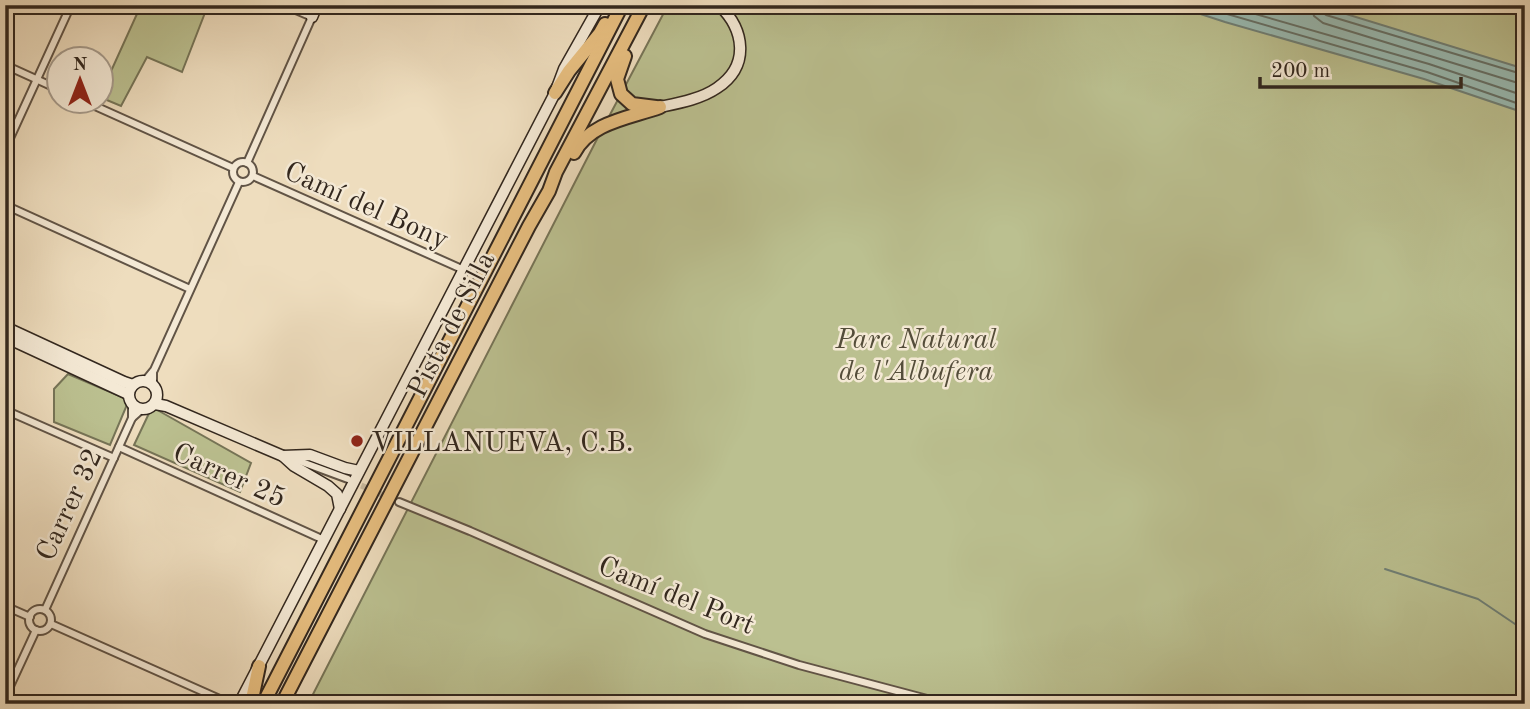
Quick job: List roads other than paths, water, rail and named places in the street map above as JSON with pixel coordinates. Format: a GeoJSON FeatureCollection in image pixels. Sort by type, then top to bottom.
{"type":"FeatureCollection","features":[{"type":"Feature","properties":{"kind":"highway"},"geometry":{"type":"LineString","coordinates":[[555,93],[600,33],[609,16],[621,5]]}},
{"type":"Feature","properties":{"kind":"highway","name":"Pista de Silla"},"geometry":{"type":"LineString","coordinates":[[263,704],[621,5]]}},
{"type":"Feature","properties":{"kind":"highway"},"geometry":{"type":"LineString","coordinates":[[645,5],[617,79],[621,94],[632,104],[660,107]]}},
{"type":"Feature","properties":{"kind":"highway","name":"Pista de Silla"},"geometry":{"type":"LineString","coordinates":[[282,704],[645,5]]}},
{"type":"Feature","properties":{"kind":"highway"},"geometry":{"type":"LineString","coordinates":[[549,191],[564,174],[578,146],[594,130],[660,107]]}},
{"type":"Feature","properties":{"kind":"highway"},"geometry":{"type":"LineString","coordinates":[[251,704],[259,666]]}},
{"type":"Feature","properties":{"kind":"street"},"geometry":{"type":"LineString","coordinates":[[5,149],[71,5]]}},
{"type":"Feature","properties":{"kind":"street"},"geometry":{"type":"LineString","coordinates":[[284,5],[312,18]]}},
{"type":"Feature","properties":{"kind":"street"},"geometry":{"type":"LineString","coordinates":[[247,163],[317,5]]}},
{"type":"Feature","properties":{"kind":"street"},"geometry":{"type":"LineString","coordinates":[[239,704],[555,93],[564,69],[600,5]]}},
{"type":"Feature","properties":{"kind":"street"},"geometry":{"type":"LineString","coordinates":[[660,107],[708,93],[731,75],[739,58],[739,35],[736,25],[719,5]]}},
{"type":"Feature","properties":{"kind":"street"},"geometry":{"type":"LineString","coordinates":[[5,65],[46,83]]}},
{"type":"Feature","properties":{"kind":"street"},"geometry":{"type":"LineString","coordinates":[[116,115],[233,168]]}},
{"type":"Feature","properties":{"kind":"street"},"geometry":{"type":"LineString","coordinates":[[238,163],[247,163],[252,167],[253,176],[246,183],[239,182],[233,174],[233,168],[238,163]]}},
{"type":"Feature","properties":{"kind":"street","name":"Camí del Bony"},"geometry":{"type":"LineString","coordinates":[[253,176],[464,270]]}},
{"type":"Feature","properties":{"kind":"street"},"geometry":{"type":"LineString","coordinates":[[149,383],[239,182]]}},
{"type":"Feature","properties":{"kind":"street"},"geometry":{"type":"LineString","coordinates":[[5,205],[190,289]]}},
{"type":"Feature","properties":{"kind":"street"},"geometry":{"type":"LineString","coordinates":[[5,327],[124,382],[131,390]]}},
{"type":"Feature","properties":{"kind":"street"},"geometry":{"type":"LineString","coordinates":[[5,337],[120,389],[131,390]]}},
{"type":"Feature","properties":{"kind":"street"},"geometry":{"type":"LineString","coordinates":[[136,382],[149,383],[156,388],[156,400],[148,409],[136,407],[129,400],[131,390],[136,382]]}},
{"type":"Feature","properties":{"kind":"street"},"geometry":{"type":"LineString","coordinates":[[156,400],[283,456],[348,479]]}},
{"type":"Feature","properties":{"kind":"street","name":"Carrer 32"},"geometry":{"type":"LineString","coordinates":[[45,610],[136,407]]}},
{"type":"Feature","properties":{"kind":"street"},"geometry":{"type":"LineString","coordinates":[[5,410],[114,458]]}},
{"type":"Feature","properties":{"kind":"street","name":"Carrer 25"},"geometry":{"type":"LineString","coordinates":[[119,447],[324,540]]}},
{"type":"Feature","properties":{"kind":"street"},"geometry":{"type":"LineString","coordinates":[[283,456],[310,455],[359,471]]}},
{"type":"Feature","properties":{"kind":"street"},"geometry":{"type":"LineString","coordinates":[[283,456],[294,466],[328,485],[337,494],[340,509]]}},
{"type":"Feature","properties":{"kind":"street","name":"Camí del Port"},"geometry":{"type":"LineString","coordinates":[[399,502],[705,634],[799,665],[946,704]]}},
{"type":"Feature","properties":{"kind":"street"},"geometry":{"type":"LineString","coordinates":[[5,606],[30,617]]}},
{"type":"Feature","properties":{"kind":"street"},"geometry":{"type":"LineString","coordinates":[[37,609],[45,610],[50,614],[51,624],[45,631],[36,630],[30,624],[30,617],[37,609]]}},
{"type":"Feature","properties":{"kind":"street"},"geometry":{"type":"LineString","coordinates":[[51,624],[231,704]]}},
{"type":"Feature","properties":{"kind":"street"},"geometry":{"type":"LineString","coordinates":[[5,697],[36,630]]}},
{"type":"Feature","properties":{"kind":"water"},"geometry":{"type":"Polygon","coordinates":[[[1173,5],[1317,5],[1525,69],[1525,113],[1424,79],[1173,5]]]}},
{"type":"Feature","properties":{"kind":"waterway"},"geometry":{"type":"LineString","coordinates":[[1385,569],[1478,599],[1525,628]]}},
{"type":"Feature","properties":{"kind":"tunnel"},"geometry":{"type":"LineString","coordinates":[[353,482],[399,502]]}},
{"type":"Feature","properties":{"kind":"place","name":"VILLANUEVA, C.B."},"geometry":{"type":"Point","coordinates":[357,441]}},
{"type":"Feature","properties":{"kind":"park label","name":"Parc Natural de l'Albufera"},"geometry":{"type":"Point","coordinates":[916,354]}}]}
